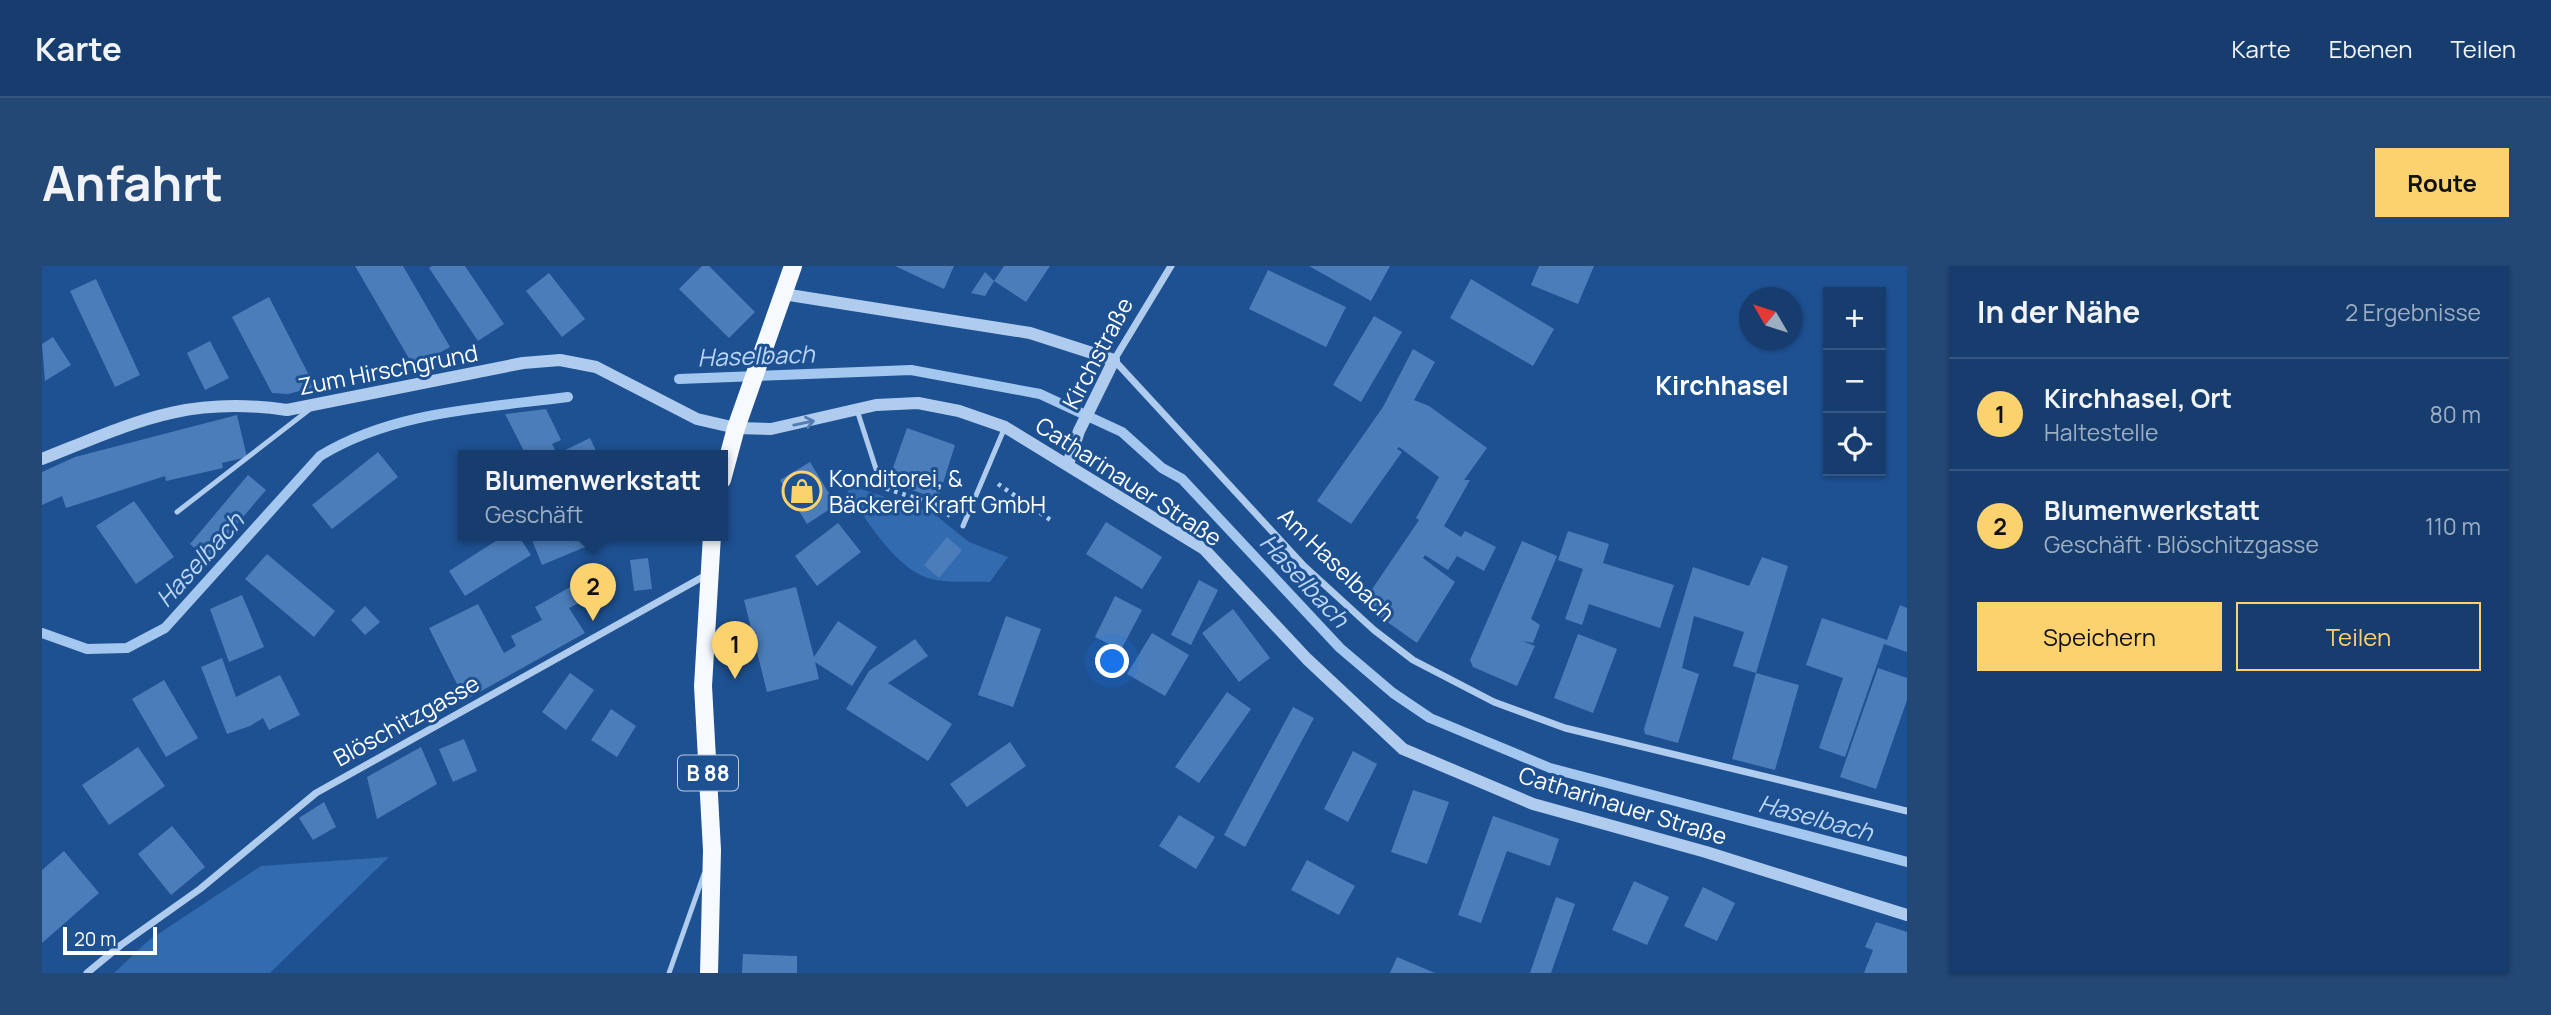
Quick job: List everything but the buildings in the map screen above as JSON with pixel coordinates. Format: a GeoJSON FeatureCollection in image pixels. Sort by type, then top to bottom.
{"type":"FeatureCollection","features":[{"type":"Feature","properties":{"kind":"main road"},"geometry":{"type":"LineString","coordinates":[[728,460],[736,428],[793,266]]}},
{"type":"Feature","properties":{"kind":"main road","name":"B 88"},"geometry":{"type":"LineString","coordinates":[[706,969],[712,850],[703,686],[711,541]]}},
{"type":"Feature","properties":{"kind":"street","name":"Kirchstraße"},"geometry":{"type":"LineString","coordinates":[[1068,464],[1079,431],[1114,360],[1171,266]]}},
{"type":"Feature","properties":{"kind":"street","name":"Am Haselbach"},"geometry":{"type":"LineString","coordinates":[[783,294],[1030,333],[1114,360],[1304,566],[1374,630],[1413,660],[1457,685],[1565,728],[1907,811]]}},
{"type":"Feature","properties":{"kind":"street","name":"Zum Hirschgrund"},"geometry":{"type":"LineString","coordinates":[[42,459],[146,417],[194,408],[251,405],[287,410],[523,363],[560,360],[596,367],[697,419],[736,428]]}},
{"type":"Feature","properties":{"kind":"street","name":"Catharinauer Straße"},"geometry":{"type":"LineString","coordinates":[[736,428],[771,429],[876,405],[918,403],[959,411],[1005,427],[1204,549],[1307,659],[1403,749],[1533,804],[1706,852],[1907,915]]}},
{"type":"Feature","properties":{"kind":"street","name":"Blöschitzgasse"},"geometry":{"type":"LineString","coordinates":[[88,973],[200,889],[316,793],[708,574]]}},
{"type":"Feature","properties":{"kind":"lane"},"geometry":{"type":"LineString","coordinates":[[177,512],[314,405]]}},
{"type":"Feature","properties":{"kind":"lane"},"geometry":{"type":"LineString","coordinates":[[857,410],[876,469]]}},
{"type":"Feature","properties":{"kind":"lane"},"geometry":{"type":"LineString","coordinates":[[962,526],[1005,427]]}},
{"type":"Feature","properties":{"kind":"lane"},"geometry":{"type":"LineString","coordinates":[[669,973],[712,850]]}},
{"type":"Feature","properties":{"kind":"path"},"geometry":{"type":"LineString","coordinates":[[876,469],[877,486],[937,505],[962,526]]}},
{"type":"Feature","properties":{"kind":"path"},"geometry":{"type":"LineString","coordinates":[[985,475],[1052,520]]}},
{"type":"Feature","properties":{"kind":"shaded area"},"geometry":{"type":"Polygon","coordinates":[[[843,483],[933,513],[969,542],[1008,557],[990,582],[949,581],[925,577],[913,571],[889,550],[843,483]]]}},
{"type":"Feature","properties":{"kind":"shaded area"},"geometry":{"type":"Polygon","coordinates":[[[389,857],[270,973],[114,973],[149,940],[261,866],[389,857]]]}},
{"type":"Feature","properties":{"kind":"waterway","name":"Haselbach"},"geometry":{"type":"LineString","coordinates":[[679,379],[911,370],[1040,394],[1122,432],[1162,468],[1182,479],[1340,648],[1393,693],[1430,718],[1550,768],[1907,862]]}},
{"type":"Feature","properties":{"kind":"waterway","name":"Haselbach"},"geometry":{"type":"LineString","coordinates":[[42,633],[87,649],[127,648],[165,628],[320,456],[348,441],[409,420],[568,397]]}},
{"type":"Feature","properties":{"kind":"place","name":"Konditorei, & Bäckerei Kraft GmbH"},"geometry":{"type":"Point","coordinates":[802,491]}},
{"type":"Feature","properties":{"kind":"place","name":"Blumenwerkstatt"},"geometry":{"type":"Point","coordinates":[593,621]}},
{"type":"Feature","properties":{"kind":"place","name":"Kirchhasel, Ort"},"geometry":{"type":"Point","coordinates":[735,679]}},
{"type":"Feature","properties":{"kind":"district","name":"Kirchhasel"},"geometry":{"type":"Point","coordinates":[1722,385]}}]}
